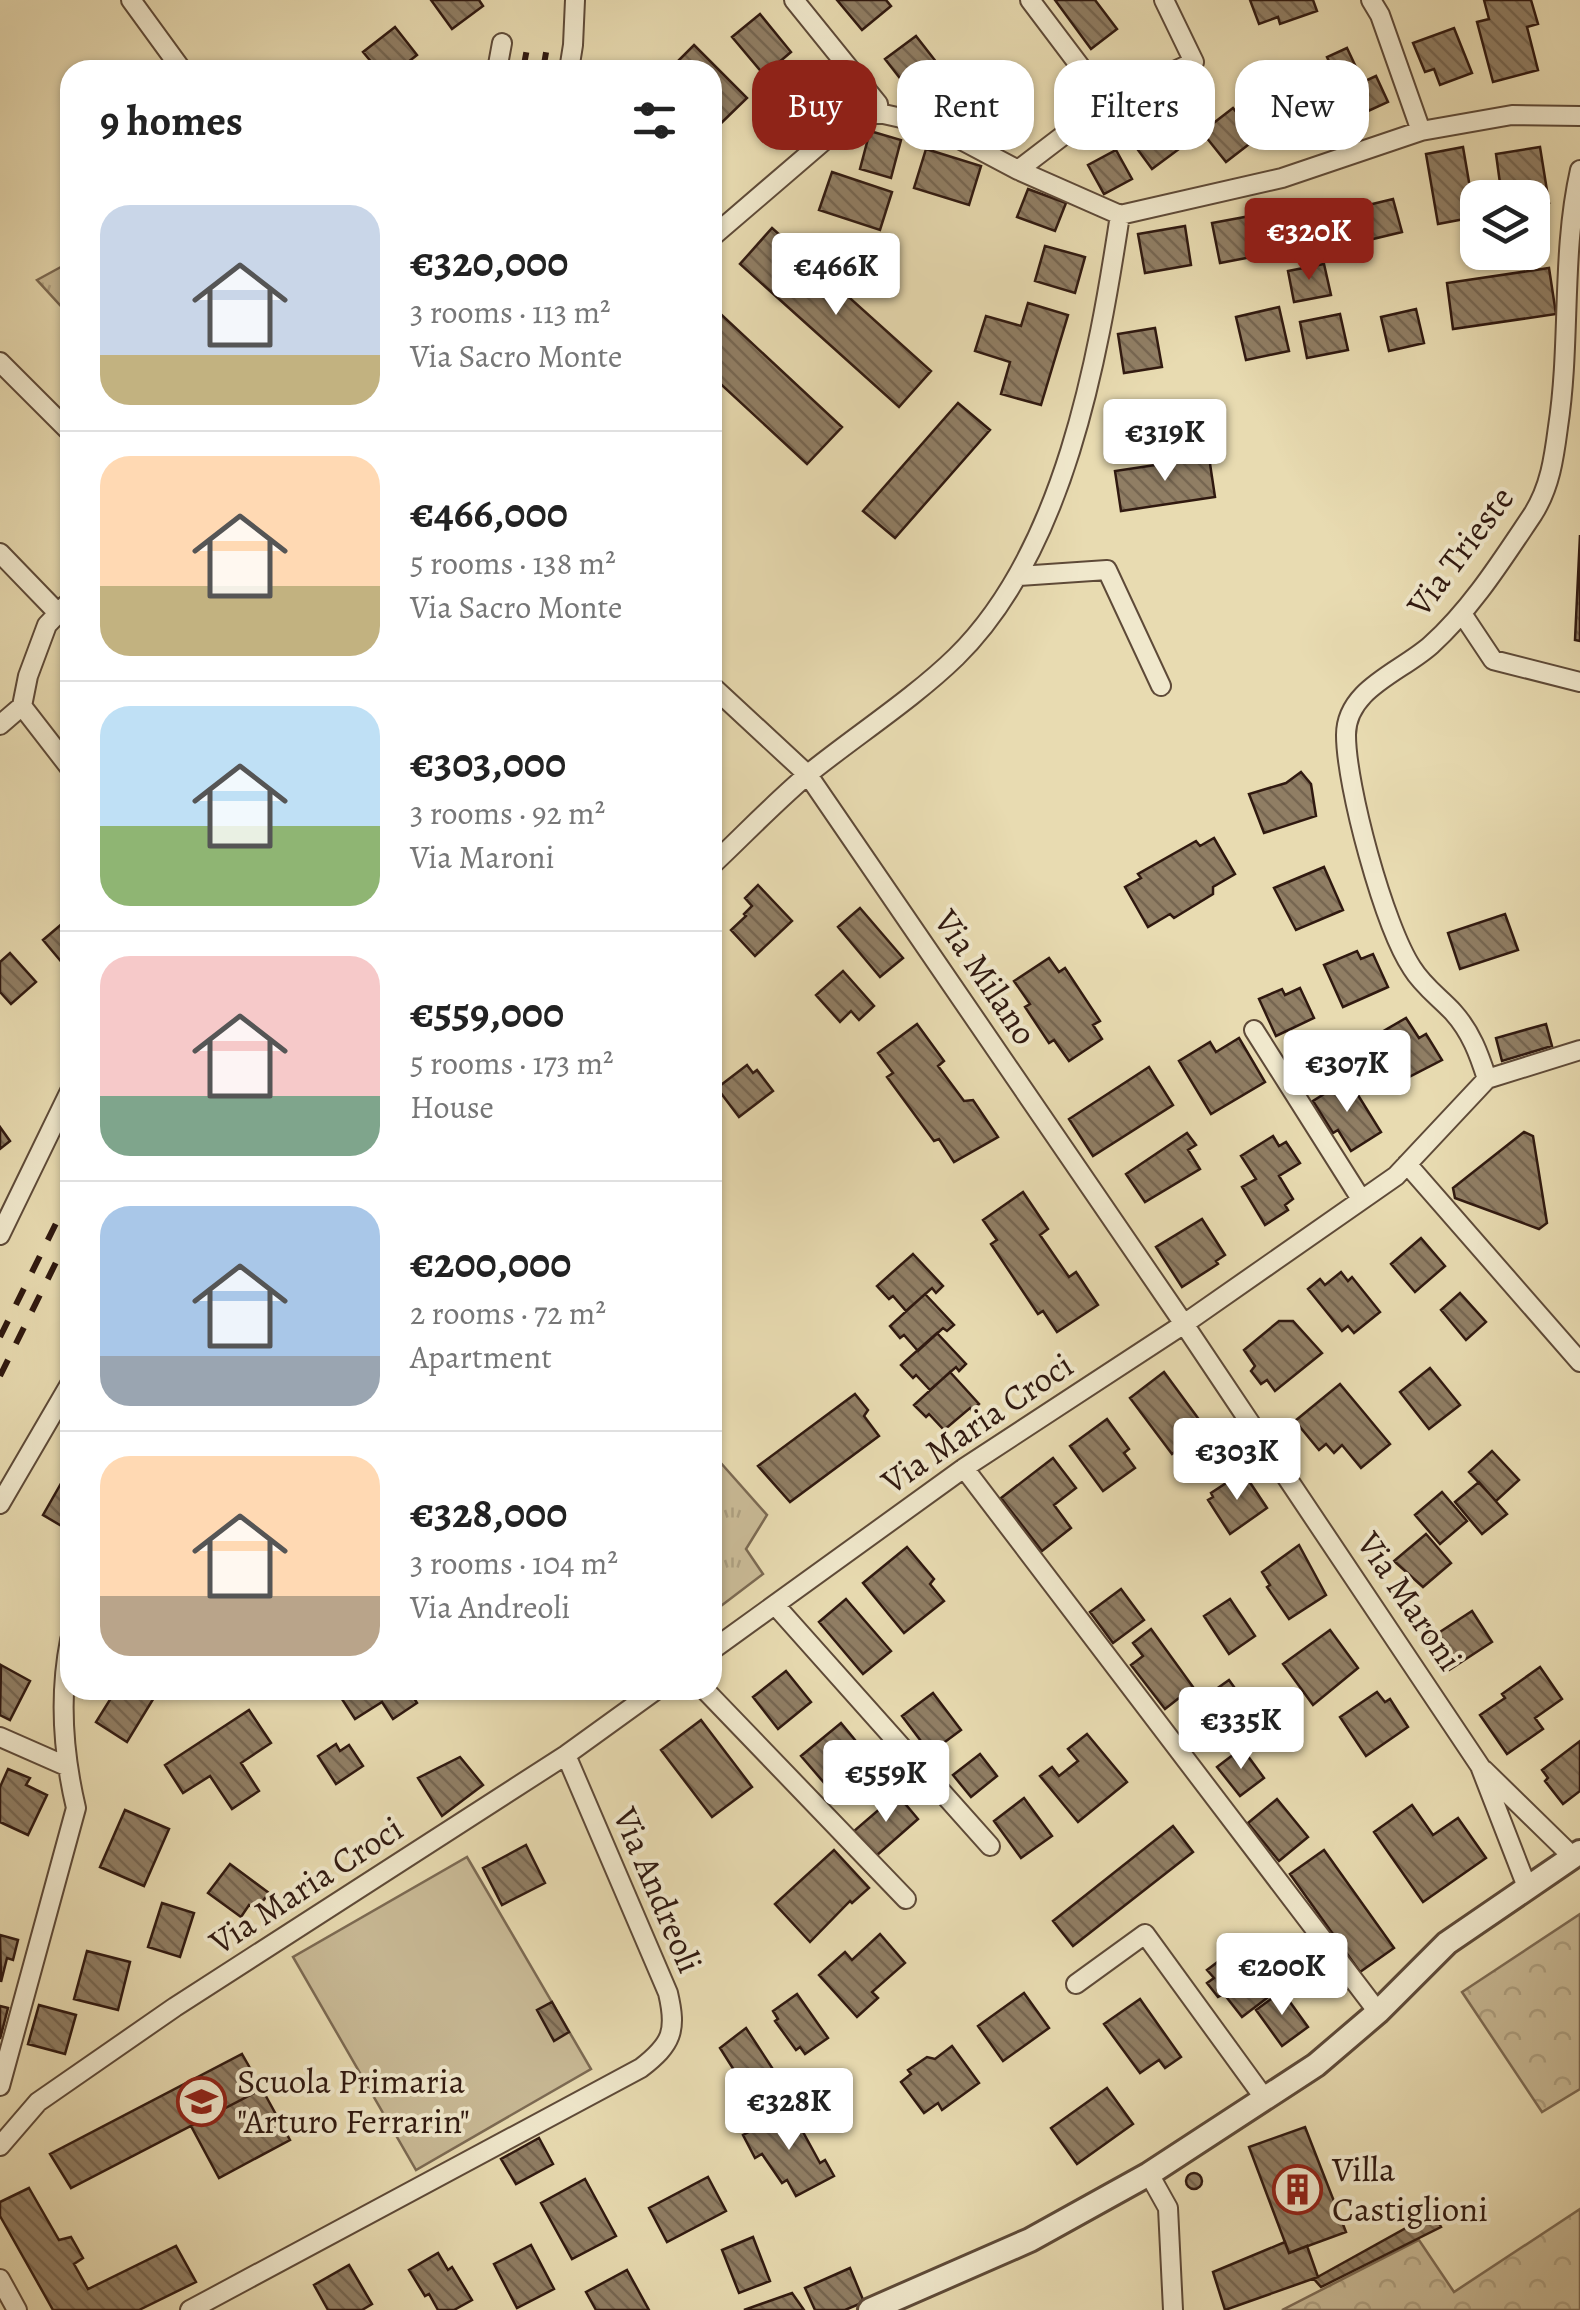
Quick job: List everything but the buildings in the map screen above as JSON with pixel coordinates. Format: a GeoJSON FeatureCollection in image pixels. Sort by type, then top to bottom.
{"type":"FeatureCollection","features":[{"type":"Feature","properties":{"kind":"street"},"geometry":{"type":"LineString","coordinates":[[131,0],[175,60]]}},
{"type":"Feature","properties":{"kind":"street"},"geometry":{"type":"LineString","coordinates":[[570,60],[575,0]]}},
{"type":"Feature","properties":{"kind":"street"},"geometry":{"type":"LineString","coordinates":[[794,0],[878,104],[878,113]]}},
{"type":"Feature","properties":{"kind":"street"},"geometry":{"type":"LineString","coordinates":[[1030,0],[1075,60]]}},
{"type":"Feature","properties":{"kind":"street"},"geometry":{"type":"LineString","coordinates":[[1164,0],[1193,60]]}},
{"type":"Feature","properties":{"kind":"street"},"geometry":{"type":"LineString","coordinates":[[1371,0],[1380,15],[1421,131]]}},
{"type":"Feature","properties":{"kind":"street"},"geometry":{"type":"LineString","coordinates":[[498,60],[502,43]]}},
{"type":"Feature","properties":{"kind":"street"},"geometry":{"type":"LineString","coordinates":[[722,229],[825,140],[860,117],[878,113],[933,125],[1018,170],[1120,215],[1282,178],[1421,131],[1512,115],[1580,116]]}},
{"type":"Feature","properties":{"kind":"street"},"geometry":{"type":"LineString","coordinates":[[1018,170],[1054,142]]}},
{"type":"Feature","properties":{"kind":"street","name":"Via Trieste"},"geometry":{"type":"LineString","coordinates":[[1487,1079],[1476,1044],[1454,1014],[1423,984],[1398,944],[1369,852],[1346,755],[1346,729],[1354,704],[1428,648],[1463,615],[1536,508],[1551,475],[1564,386],[1572,204],[1580,170]]}},
{"type":"Feature","properties":{"kind":"street"},"geometry":{"type":"LineString","coordinates":[[722,856],[808,775],[956,658],[1019,576],[1083,411],[1104,326],[1120,215]]}},
{"type":"Feature","properties":{"kind":"street"},"geometry":{"type":"LineString","coordinates":[[0,362],[60,422]]}},
{"type":"Feature","properties":{"kind":"street"},"geometry":{"type":"LineString","coordinates":[[0,552],[60,604]]}},
{"type":"Feature","properties":{"kind":"street"},"geometry":{"type":"LineString","coordinates":[[1019,576],[1107,570],[1161,686]]}},
{"type":"Feature","properties":{"kind":"street"},"geometry":{"type":"LineString","coordinates":[[0,725],[22,706],[46,625],[60,611]]}},
{"type":"Feature","properties":{"kind":"street"},"geometry":{"type":"LineString","coordinates":[[1463,615],[1493,660],[1580,682]]}},
{"type":"Feature","properties":{"kind":"street","name":"Via Milano"},"geometry":{"type":"LineString","coordinates":[[722,695],[808,775],[1184,1324]]}},
{"type":"Feature","properties":{"kind":"street"},"geometry":{"type":"LineString","coordinates":[[22,706],[60,755]]}},
{"type":"Feature","properties":{"kind":"street"},"geometry":{"type":"LineString","coordinates":[[1254,1030],[1361,1199]]}},
{"type":"Feature","properties":{"kind":"street"},"geometry":{"type":"LineString","coordinates":[[1487,1079],[1580,1050]]}},
{"type":"Feature","properties":{"kind":"street","name":"Via Maria Croci"},"geometry":{"type":"LineString","coordinates":[[722,1643],[964,1468],[1184,1324],[1396,1176],[1487,1079]]}},
{"type":"Feature","properties":{"kind":"street"},"geometry":{"type":"LineString","coordinates":[[0,1235],[60,1112]]}},
{"type":"Feature","properties":{"kind":"street"},"geometry":{"type":"LineString","coordinates":[[1407,1164],[1580,1362]]}},
{"type":"Feature","properties":{"kind":"street","name":"Via Maroni"},"geometry":{"type":"LineString","coordinates":[[1184,1324],[1480,1766],[1527,1886]]}},
{"type":"Feature","properties":{"kind":"street"},"geometry":{"type":"LineString","coordinates":[[0,1504],[60,1401]]}},
{"type":"Feature","properties":{"kind":"street"},"geometry":{"type":"LineString","coordinates":[[964,1468],[1378,2012]]}},
{"type":"Feature","properties":{"kind":"street"},"geometry":{"type":"LineString","coordinates":[[775,1605],[990,1846]]}},
{"type":"Feature","properties":{"kind":"street"},"geometry":{"type":"LineString","coordinates":[[0,2086],[76,1808],[66,1766],[65,1700]]}},
{"type":"Feature","properties":{"kind":"street","name":"Via Maria Croci"},"geometry":{"type":"LineString","coordinates":[[0,2146],[38,2102],[174,2007],[566,1755],[642,1700]]}},
{"type":"Feature","properties":{"kind":"street"},"geometry":{"type":"LineString","coordinates":[[715,1700],[906,1900]]}},
{"type":"Feature","properties":{"kind":"street"},"geometry":{"type":"LineString","coordinates":[[0,1737],[66,1766]]}},
{"type":"Feature","properties":{"kind":"street","name":"Via Andreoli"},"geometry":{"type":"LineString","coordinates":[[190,2310],[641,2068],[664,2050],[674,2021],[668,1993],[566,1755]]}},
{"type":"Feature","properties":{"kind":"street","name":"Via Maroni"},"geometry":{"type":"LineString","coordinates":[[1480,1766],[1577,1855]]}},
{"type":"Feature","properties":{"kind":"street"},"geometry":{"type":"LineString","coordinates":[[870,2310],[1030,2240],[1150,2174],[1316,2065],[1378,2012],[1447,1942],[1577,1855]]}},
{"type":"Feature","properties":{"kind":"street"},"geometry":{"type":"LineString","coordinates":[[1076,1984],[1146,1934],[1265,2099]]}},
{"type":"Feature","properties":{"kind":"street"},"geometry":{"type":"LineString","coordinates":[[1150,2174],[1168,2208],[1174,2310]]}},
{"type":"Feature","properties":{"kind":"street"},"geometry":{"type":"LineString","coordinates":[[0,2278],[17,2310]]}},
{"type":"Feature","properties":{"kind":"green space"},"geometry":{"type":"Polygon","coordinates":[[[60,267],[60,305],[37,280],[60,267]]]}},
{"type":"Feature","properties":{"kind":"green space"},"geometry":{"type":"Polygon","coordinates":[[[722,1464],[767,1515],[746,1549],[763,1574],[722,1605],[722,1464]]]}},
{"type":"Feature","properties":{"kind":"green space"},"geometry":{"type":"Polygon","coordinates":[[[467,1857],[591,2069],[416,2170],[293,1957],[467,1857]]]}},
{"type":"Feature","properties":{"kind":"green space"},"geometry":{"type":"Polygon","coordinates":[[[1580,1914],[1580,2089],[1542,2112],[1462,1992],[1580,1914]]]}},
{"type":"Feature","properties":{"kind":"green space"},"geometry":{"type":"Polygon","coordinates":[[[1580,2209],[1580,2310],[1282,2310],[1419,2240],[1454,2292],[1580,2209]]]}},
{"type":"Feature","properties":{"kind":"railway"},"geometry":{"type":"LineString","coordinates":[[525,60],[529,38]]}},
{"type":"Feature","properties":{"kind":"railway"},"geometry":{"type":"LineString","coordinates":[[545,60],[548,41]]}},
{"type":"Feature","properties":{"kind":"railway"},"geometry":{"type":"LineString","coordinates":[[0,1337],[60,1215]]}},
{"type":"Feature","properties":{"kind":"railway"},"geometry":{"type":"LineString","coordinates":[[0,1376],[60,1254]]}},
{"type":"Feature","properties":{"kind":"place","name":"Scuola Primaria \"Arturo Ferrarin\""},"geometry":{"type":"Point","coordinates":[202,2101]}},
{"type":"Feature","properties":{"kind":"place","name":"Villa Castiglioni"},"geometry":{"type":"Point","coordinates":[1297,2189]}}]}
